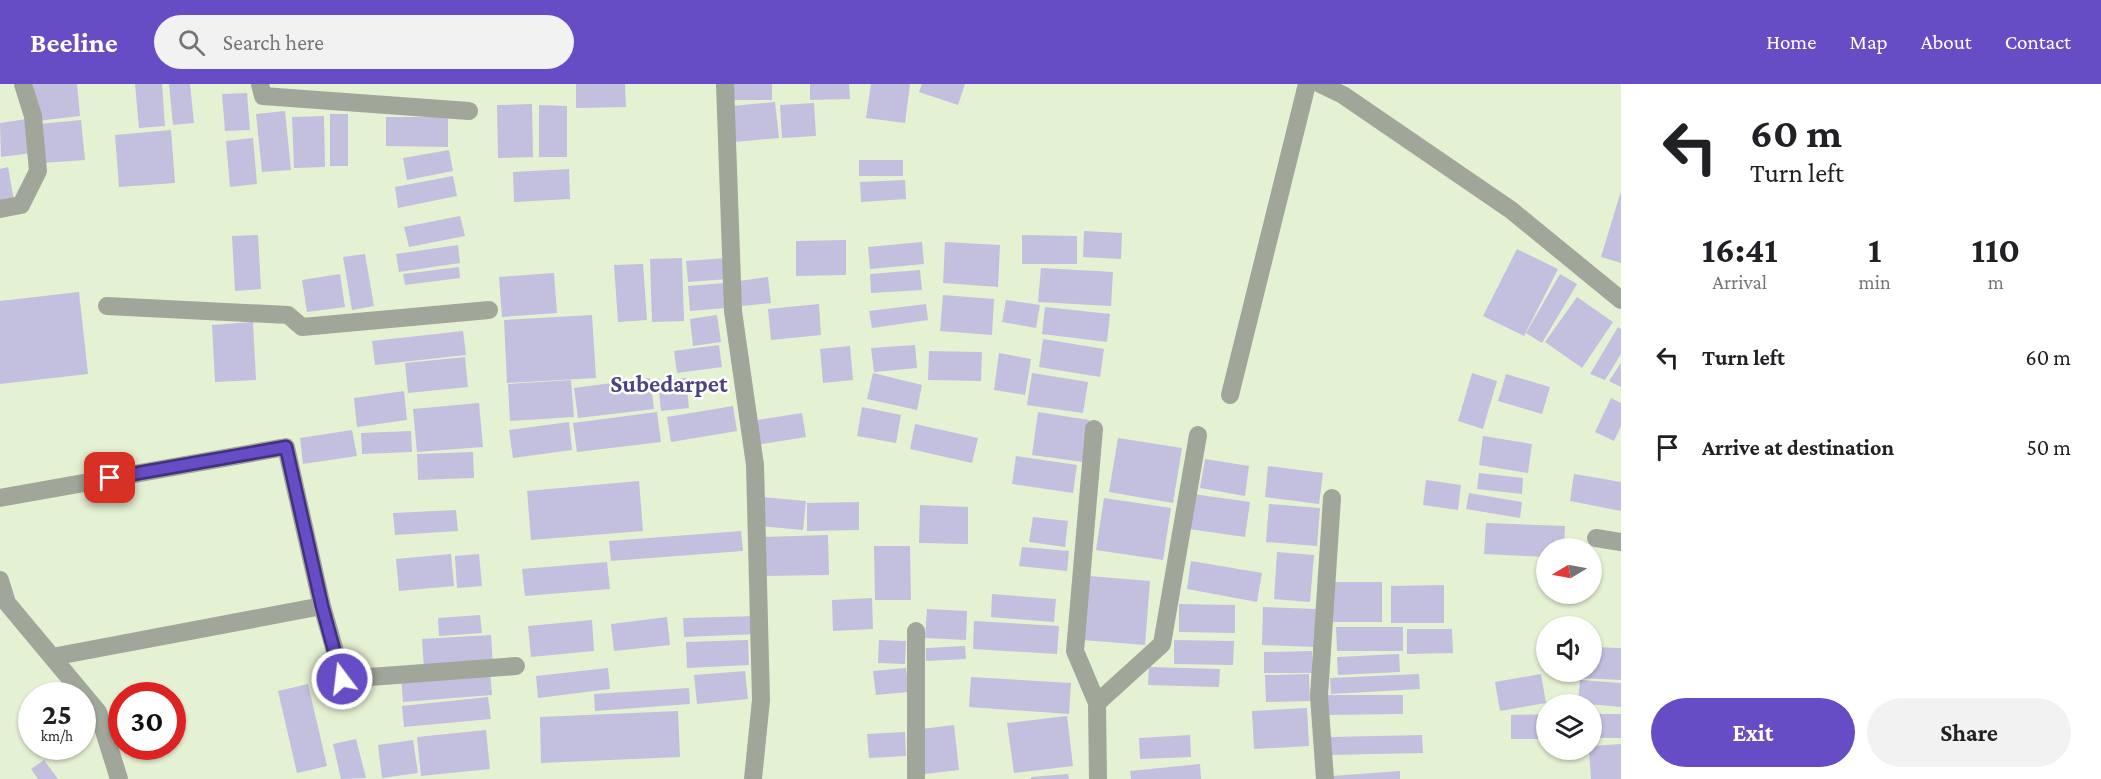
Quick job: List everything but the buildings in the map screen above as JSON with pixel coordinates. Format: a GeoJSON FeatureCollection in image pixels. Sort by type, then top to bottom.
{"type":"FeatureCollection","features":[{"type":"Feature","properties":{"kind":"street"},"geometry":{"type":"LineString","coordinates":[[0,209],[21,206],[38,171],[33,116],[23,84]]}},
{"type":"Feature","properties":{"kind":"street"},"geometry":{"type":"LineString","coordinates":[[260,84],[263,96],[469,111]]}},
{"type":"Feature","properties":{"kind":"street"},"geometry":{"type":"LineString","coordinates":[[725,84],[733,311],[755,465],[761,700],[753,779]]}},
{"type":"Feature","properties":{"kind":"street"},"geometry":{"type":"LineString","coordinates":[[1230,395],[1306,84]]}},
{"type":"Feature","properties":{"kind":"street"},"geometry":{"type":"LineString","coordinates":[[1320,84],[1343,95],[1511,210],[1621,300]]}},
{"type":"Feature","properties":{"kind":"street"},"geometry":{"type":"LineString","coordinates":[[107,306],[288,315],[302,327],[489,310]]}},
{"type":"Feature","properties":{"kind":"street"},"geometry":{"type":"LineString","coordinates":[[1094,429],[1075,651],[1097,703],[1098,779]]}},
{"type":"Feature","properties":{"kind":"street"},"geometry":{"type":"LineString","coordinates":[[1097,703],[1162,644],[1198,435]]}},
{"type":"Feature","properties":{"kind":"street"},"geometry":{"type":"LineString","coordinates":[[0,498],[286,447],[322,606],[342,679],[516,666]]}},
{"type":"Feature","properties":{"kind":"street"},"geometry":{"type":"LineString","coordinates":[[1325,779],[1319,696],[1332,498]]}},
{"type":"Feature","properties":{"kind":"street"},"geometry":{"type":"LineString","coordinates":[[1602,539],[1621,542]]}},
{"type":"Feature","properties":{"kind":"street"},"geometry":{"type":"LineString","coordinates":[[0,580],[7,603],[98,712],[119,779]]}},
{"type":"Feature","properties":{"kind":"street"},"geometry":{"type":"LineString","coordinates":[[52,657],[322,606]]}},
{"type":"Feature","properties":{"kind":"street"},"geometry":{"type":"LineString","coordinates":[[916,631],[916,779]]}},
{"type":"Feature","properties":{"kind":"district","name":"Subedarpet"},"geometry":{"type":"Point","coordinates":[669,383]}},
{"type":"Feature","properties":{"kind":"route"},"geometry":{"type":"LineString","coordinates":[[110,478],[286,447],[322,606],[342,679]]}}]}
